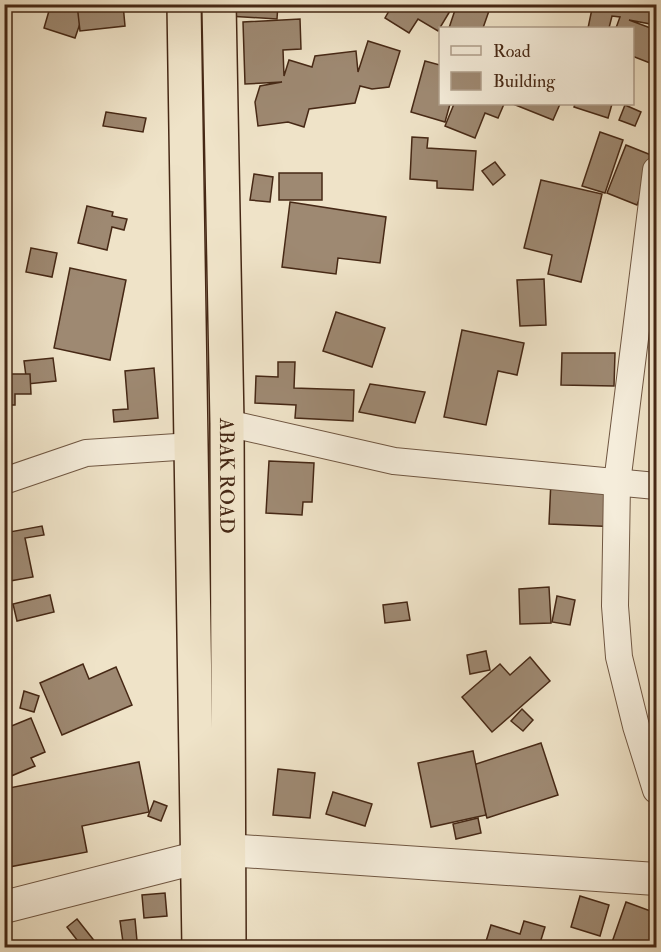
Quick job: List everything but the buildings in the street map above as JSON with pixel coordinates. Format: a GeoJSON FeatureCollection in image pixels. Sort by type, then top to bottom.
{"type":"FeatureCollection","features":[{"type":"Feature","properties":{"kind":"highway","name":"ABAK ROAD"},"geometry":{"type":"LineString","coordinates":[[184,4],[192,446],[213,854],[229,948]]}},
{"type":"Feature","properties":{"kind":"highway","name":"ABAK ROAD"},"geometry":{"type":"LineString","coordinates":[[199,948],[213,854],[229,811],[227,423],[219,4]]}},
{"type":"Feature","properties":{"kind":"street"},"geometry":{"type":"LineString","coordinates":[[657,170],[617,483],[615,606],[619,657],[636,726],[657,790]]}},
{"type":"Feature","properties":{"kind":"street"},"geometry":{"type":"LineString","coordinates":[[227,423],[394,461],[657,486]]}},
{"type":"Feature","properties":{"kind":"street"},"geometry":{"type":"LineString","coordinates":[[4,481],[86,453],[192,446]]}},
{"type":"Feature","properties":{"kind":"street"},"geometry":{"type":"LineString","coordinates":[[4,907],[213,854],[657,879]]}}]}
